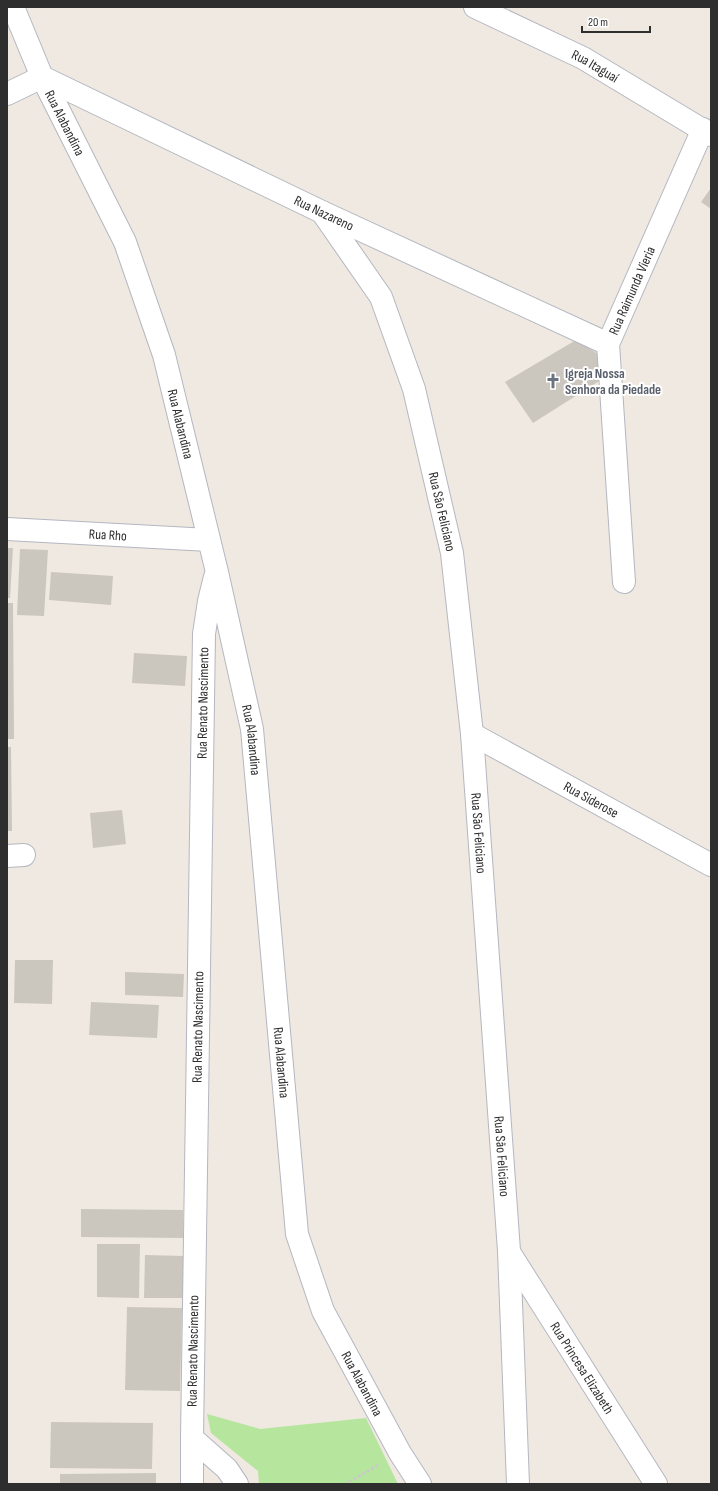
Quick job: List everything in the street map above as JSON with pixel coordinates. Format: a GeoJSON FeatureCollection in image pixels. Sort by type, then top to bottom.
{"type":"FeatureCollection","features":[{"type":"Feature","properties":{"kind":"street","name":"Rua Alabandina"},"geometry":{"type":"LineString","coordinates":[[13,7],[42,78],[125,242],[164,355],[209,540],[252,729],[297,1234],[323,1311],[400,1453],[420,1484]]}},
{"type":"Feature","properties":{"kind":"street","name":"Rua Itaguaí"},"geometry":{"type":"LineString","coordinates":[[475,7],[583,58],[707,132]]}},
{"type":"Feature","properties":{"kind":"street"},"geometry":{"type":"LineString","coordinates":[[7,94],[42,78]]}},
{"type":"Feature","properties":{"kind":"street","name":"Rua Nazareno"},"geometry":{"type":"LineString","coordinates":[[42,78],[322,212],[608,344]]}},
{"type":"Feature","properties":{"kind":"street","name":"Rua Raimunda Vieria"},"geometry":{"type":"LineString","coordinates":[[624,582],[608,344],[707,132]]}},
{"type":"Feature","properties":{"kind":"street","name":"Rua São Feliciano"},"geometry":{"type":"LineString","coordinates":[[322,212],[381,296],[414,390],[452,553],[472,734],[508,1251],[518,1484]]}},
{"type":"Feature","properties":{"kind":"street","name":"Rua Rho"},"geometry":{"type":"LineString","coordinates":[[7,529],[209,540]]}},
{"type":"Feature","properties":{"kind":"street","name":"Rua Renato Nascimento"},"geometry":{"type":"LineString","coordinates":[[192,1484],[204,634],[209,601],[216,572]]}},
{"type":"Feature","properties":{"kind":"street","name":"Rua Siderose"},"geometry":{"type":"LineString","coordinates":[[472,734],[711,865]]}},
{"type":"Feature","properties":{"kind":"street","name":"Rua Princesa Elizabeth"},"geometry":{"type":"LineString","coordinates":[[508,1251],[656,1484]]}},
{"type":"Feature","properties":{"kind":"street"},"geometry":{"type":"LineString","coordinates":[[192,1438],[227,1469],[236,1480],[237,1484]]}},
{"type":"Feature","properties":{"kind":"path"},"geometry":{"type":"LineString","coordinates":[[345,1484],[400,1453]]}},
{"type":"Feature","properties":{"kind":"green space"},"geometry":{"type":"Polygon","coordinates":[[[207,1414],[260,1429],[366,1418],[398,1484],[259,1484],[258,1471],[211,1433],[207,1414]]]}},
{"type":"Feature","properties":{"kind":"building"},"geometry":{"type":"Polygon","coordinates":[[[711,188],[711,209],[701,202],[711,188]]]}},
{"type":"Feature","properties":{"kind":"building","name":"Igreja Nossa Senhora da Piedade"},"geometry":{"type":"Polygon","coordinates":[[[576,340],[598,354],[601,380],[533,423],[505,382],[576,340]]]}},
{"type":"Feature","properties":{"kind":"building"},"geometry":{"type":"Polygon","coordinates":[[[7,548],[13,548],[10,598],[7,598],[7,548]]]}},
{"type":"Feature","properties":{"kind":"building"},"geometry":{"type":"Polygon","coordinates":[[[20,549],[48,550],[44,616],[17,615],[20,549]]]}},
{"type":"Feature","properties":{"kind":"building"},"geometry":{"type":"Polygon","coordinates":[[[51,572],[113,576],[111,605],[49,600],[51,572]]]}},
{"type":"Feature","properties":{"kind":"building"},"geometry":{"type":"Polygon","coordinates":[[[7,603],[13,603],[14,739],[7,739],[7,603]]]}},
{"type":"Feature","properties":{"kind":"building"},"geometry":{"type":"Polygon","coordinates":[[[134,653],[187,656],[185,686],[132,683],[134,653]]]}},
{"type":"Feature","properties":{"kind":"building"},"geometry":{"type":"Polygon","coordinates":[[[7,747],[11,747],[12,831],[7,831],[7,747]]]}},
{"type":"Feature","properties":{"kind":"building"},"geometry":{"type":"Polygon","coordinates":[[[122,810],[126,844],[93,848],[90,813],[122,810]]]}},
{"type":"Feature","properties":{"kind":"building"},"geometry":{"type":"Polygon","coordinates":[[[15,960],[53,960],[52,1004],[14,1003],[15,960]]]}},
{"type":"Feature","properties":{"kind":"building"},"geometry":{"type":"Polygon","coordinates":[[[125,972],[184,974],[183,997],[125,995],[125,972]]]}},
{"type":"Feature","properties":{"kind":"building"},"geometry":{"type":"Polygon","coordinates":[[[91,1002],[159,1005],[157,1038],[89,1035],[91,1002]]]}},
{"type":"Feature","properties":{"kind":"building"},"geometry":{"type":"Polygon","coordinates":[[[81,1209],[183,1210],[183,1238],[81,1237],[81,1209]]]}},
{"type":"Feature","properties":{"kind":"building"},"geometry":{"type":"Polygon","coordinates":[[[97,1244],[140,1244],[139,1298],[97,1297],[97,1244]]]}},
{"type":"Feature","properties":{"kind":"building"},"geometry":{"type":"Polygon","coordinates":[[[145,1255],[184,1256],[183,1298],[144,1298],[145,1255]]]}},
{"type":"Feature","properties":{"kind":"building"},"geometry":{"type":"Polygon","coordinates":[[[127,1307],[182,1308],[180,1391],[125,1390],[127,1307]]]}},
{"type":"Feature","properties":{"kind":"building"},"geometry":{"type":"Polygon","coordinates":[[[51,1422],[153,1423],[152,1469],[50,1468],[51,1422]]]}},
{"type":"Feature","properties":{"kind":"building"},"geometry":{"type":"Polygon","coordinates":[[[156,1473],[156,1484],[60,1484],[60,1474],[156,1473]]]}},
{"type":"Feature","properties":{"kind":"place","name":"Igreja Nossa Senhora da Piedade"},"geometry":{"type":"Point","coordinates":[553,381]}}]}
